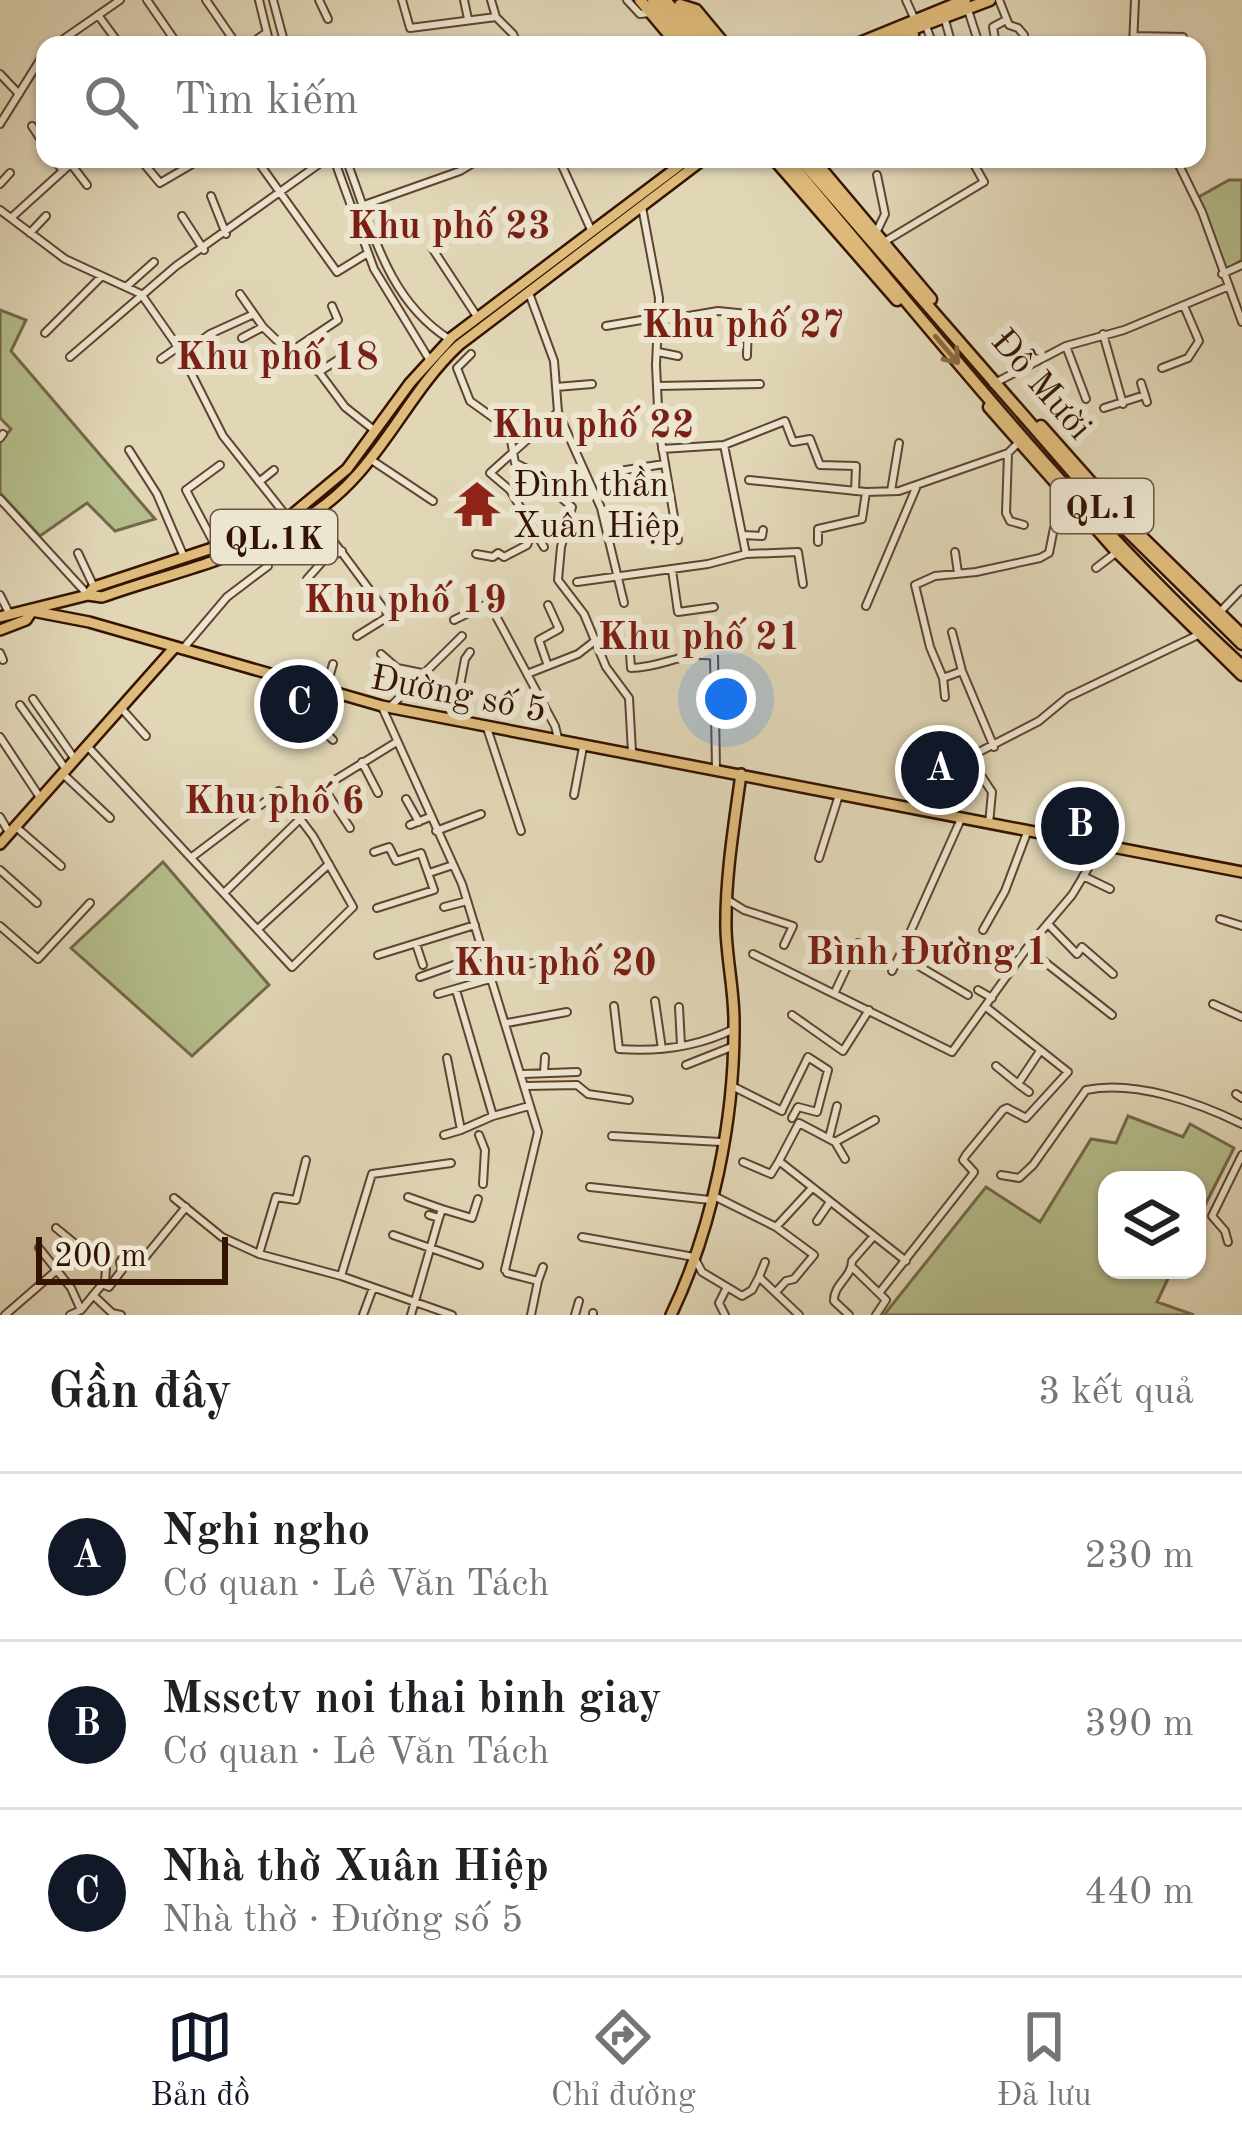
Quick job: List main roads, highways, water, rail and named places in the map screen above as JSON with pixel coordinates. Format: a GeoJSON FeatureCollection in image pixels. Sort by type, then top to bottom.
{"type":"FeatureCollection","features":[{"type":"Feature","properties":{"kind":"highway"},"geometry":{"type":"LineString","coordinates":[[640,0],[681,36]]}},
{"type":"Feature","properties":{"kind":"highway"},"geometry":{"type":"LineString","coordinates":[[665,0],[695,36]]}},
{"type":"Feature","properties":{"kind":"highway"},"geometry":{"type":"LineString","coordinates":[[892,36],[964,3],[995,0]]}},
{"type":"Feature","properties":{"kind":"highway"},"geometry":{"type":"LineString","coordinates":[[678,2],[706,36]]}},
{"type":"Feature","properties":{"kind":"highway"},"geometry":{"type":"LineString","coordinates":[[678,2],[696,10],[718,36]]}},
{"type":"Feature","properties":{"kind":"highway"},"geometry":{"type":"LineString","coordinates":[[884,36],[944,20],[964,3]]}},
{"type":"Feature","properties":{"kind":"highway"},"geometry":{"type":"LineString","coordinates":[[653,11],[671,36]]}},
{"type":"Feature","properties":{"kind":"highway"},"geometry":{"type":"LineString","coordinates":[[865,36],[903,20],[920,25]]}},
{"type":"Feature","properties":{"kind":"highway"},"geometry":{"type":"LineString","coordinates":[[908,36],[920,25]]}},
{"type":"Feature","properties":{"kind":"highway"},"geometry":{"type":"LineString","coordinates":[[771,168],[830,236],[848,247]]}},
{"type":"Feature","properties":{"kind":"highway","name":"Đỗ Mười"},"geometry":{"type":"LineString","coordinates":[[782,168],[902,306],[918,316]]}},
{"type":"Feature","properties":{"kind":"highway","name":"QL.1"},"geometry":{"type":"LineString","coordinates":[[797,168],[875,241]]}},
{"type":"Feature","properties":{"kind":"highway","name":"QL.1"},"geometry":{"type":"LineString","coordinates":[[808,168],[875,241]]}},
{"type":"Feature","properties":{"kind":"highway"},"geometry":{"type":"LineString","coordinates":[[826,168],[865,209],[875,241]]}},
{"type":"Feature","properties":{"kind":"highway","name":"Đỗ Mười"},"geometry":{"type":"LineString","coordinates":[[875,241],[965,339],[996,382]]}},
{"type":"Feature","properties":{"kind":"highway","name":"Đỗ Mười"},"geometry":{"type":"LineString","coordinates":[[875,241],[918,316],[1201,633]]}},
{"type":"Feature","properties":{"kind":"highway","name":"Đỗ Mười"},"geometry":{"type":"LineString","coordinates":[[925,297],[1104,508],[1242,644]]}},
{"type":"Feature","properties":{"kind":"highway","name":"QL.1"},"geometry":{"type":"LineString","coordinates":[[951,333],[965,339]]}},
{"type":"Feature","properties":{"kind":"highway","name":"Đỗ Mười"},"geometry":{"type":"LineString","coordinates":[[976,384],[1019,442],[1117,552],[1242,670]]}},
{"type":"Feature","properties":{"kind":"highway"},"geometry":{"type":"LineString","coordinates":[[1201,633],[1217,616]]}},
{"type":"Feature","properties":{"kind":"highway","name":"Đỗ Mười"},"geometry":{"type":"LineString","coordinates":[[1217,616],[1242,634]]}},
{"type":"Feature","properties":{"kind":"main road","name":"QL.1K"},"geometry":{"type":"LineString","coordinates":[[4,615],[91,591],[288,518],[347,469],[449,339],[676,168]]}},
{"type":"Feature","properties":{"kind":"main road","name":"QL.1K"},"geometry":{"type":"LineString","coordinates":[[91,591],[102,597],[237,552],[314,515],[370,458],[441,362],[692,168]]}},
{"type":"Feature","properties":{"kind":"main road"},"geometry":{"type":"LineString","coordinates":[[89,622],[84,608],[91,591]]}},
{"type":"Feature","properties":{"kind":"main road","name":"QL.1K"},"geometry":{"type":"LineString","coordinates":[[0,630],[26,620],[32,611]]}},
{"type":"Feature","properties":{"kind":"main road","name":"Đường số 5"},"geometry":{"type":"LineString","coordinates":[[32,611],[89,622],[385,707],[1242,872]]}},
{"type":"Feature","properties":{"kind":"main road"},"geometry":{"type":"LineString","coordinates":[[0,844],[178,649]]}},
{"type":"Feature","properties":{"kind":"main road"},"geometry":{"type":"LineString","coordinates":[[671,1315],[694,1257],[710,1197],[732,1086],[734,1029],[726,932],[741,774]]}},
{"type":"Feature","properties":{"kind":"place","name":"Đình thần Xuân Hiệp"},"geometry":{"type":"Point","coordinates":[477,504]}},
{"type":"Feature","properties":{"kind":"place","name":"Nhà thờ Xuân Hiệp"},"geometry":{"type":"Point","coordinates":[299,704]}},
{"type":"Feature","properties":{"kind":"place","name":"Nghi ngho"},"geometry":{"type":"Point","coordinates":[940,770]}},
{"type":"Feature","properties":{"kind":"place","name":"Mssctv noi thai binh giay"},"geometry":{"type":"Point","coordinates":[1080,826]}},
{"type":"Feature","properties":{"kind":"district","name":"Khu phố 23"},"geometry":{"type":"Point","coordinates":[449,224]}},
{"type":"Feature","properties":{"kind":"district","name":"Khu phố 27"},"geometry":{"type":"Point","coordinates":[743,323]}},
{"type":"Feature","properties":{"kind":"district","name":"Khu phố 18"},"geometry":{"type":"Point","coordinates":[277,355]}},
{"type":"Feature","properties":{"kind":"district","name":"Khu phố 22"},"geometry":{"type":"Point","coordinates":[593,423]}},
{"type":"Feature","properties":{"kind":"district","name":"Khu phố 19"},"geometry":{"type":"Point","coordinates":[405,598]}},
{"type":"Feature","properties":{"kind":"district","name":"Khu phố 21"},"geometry":{"type":"Point","coordinates":[699,635]}},
{"type":"Feature","properties":{"kind":"district","name":"Khu phố 6"},"geometry":{"type":"Point","coordinates":[274,799]}},
{"type":"Feature","properties":{"kind":"district","name":"Bình Đường 1"},"geometry":{"type":"Point","coordinates":[927,950]}},
{"type":"Feature","properties":{"kind":"district","name":"Khu phố 20"},"geometry":{"type":"Point","coordinates":[555,961]}}]}
